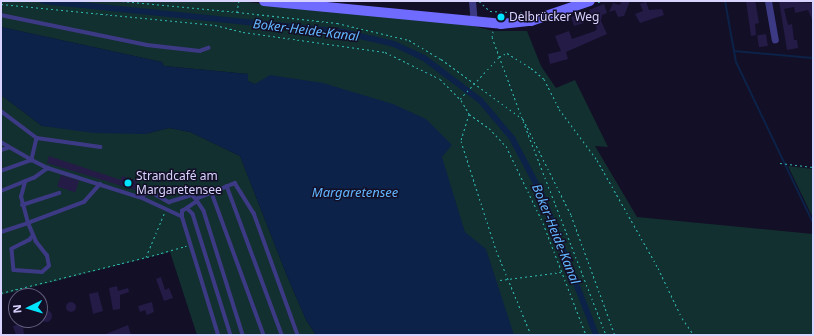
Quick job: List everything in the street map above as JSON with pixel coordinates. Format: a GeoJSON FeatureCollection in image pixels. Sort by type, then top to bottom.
{"type":"FeatureCollection","features":[{"type":"Feature","properties":{"kind":"main road"},"geometry":{"type":"LineString","coordinates":[[264,1],[320,4],[493,24],[531,21],[590,1]]}},
{"type":"Feature","properties":{"kind":"street"},"geometry":{"type":"LineString","coordinates":[[472,1],[474,22]]}},
{"type":"Feature","properties":{"kind":"street"},"geometry":{"type":"LineString","coordinates":[[768,1],[775,39]]}},
{"type":"Feature","properties":{"kind":"lane"},"geometry":{"type":"LineString","coordinates":[[1,15],[147,45],[200,50],[208,48]]}},
{"type":"Feature","properties":{"kind":"lane"},"geometry":{"type":"LineString","coordinates":[[1,112],[37,138],[100,146]]}},
{"type":"Feature","properties":{"kind":"lane"},"geometry":{"type":"LineString","coordinates":[[32,160],[37,138]]}},
{"type":"Feature","properties":{"kind":"lane"},"geometry":{"type":"LineString","coordinates":[[1,142],[8,148],[48,168],[139,197],[169,209],[182,217]]}},
{"type":"Feature","properties":{"kind":"lane"},"geometry":{"type":"LineString","coordinates":[[1,150],[8,148]]}},
{"type":"Feature","properties":{"kind":"lane"},"geometry":{"type":"LineString","coordinates":[[1,171],[32,160]]}},
{"type":"Feature","properties":{"kind":"lane"},"geometry":{"type":"LineString","coordinates":[[1,191],[24,182],[48,168]]}},
{"type":"Feature","properties":{"kind":"lane"},"geometry":{"type":"LineString","coordinates":[[24,182],[22,205],[33,236],[47,256],[48,269],[42,272],[14,270],[12,249],[33,236]]}},
{"type":"Feature","properties":{"kind":"lane"},"geometry":{"type":"LineString","coordinates":[[218,335],[182,217],[182,211],[197,200],[212,192],[235,183],[249,202],[298,335]]}},
{"type":"Feature","properties":{"kind":"lane"},"geometry":{"type":"LineString","coordinates":[[1,232],[84,202],[100,184]]}},
{"type":"Feature","properties":{"kind":"lane"},"geometry":{"type":"LineString","coordinates":[[227,186],[282,335]]}},
{"type":"Feature","properties":{"kind":"lane"},"geometry":{"type":"LineString","coordinates":[[139,197],[151,192],[169,202],[192,196],[197,200],[204,211],[243,335]]}},
{"type":"Feature","properties":{"kind":"lane"},"geometry":{"type":"LineString","coordinates":[[212,192],[264,335]]}},
{"type":"Feature","properties":{"kind":"lane"},"geometry":{"type":"LineString","coordinates":[[22,205],[59,193]]}},
{"type":"Feature","properties":{"kind":"lane"},"geometry":{"type":"LineString","coordinates":[[187,208],[193,214],[231,335]]}},
{"type":"Feature","properties":{"kind":"path"},"geometry":{"type":"LineString","coordinates":[[122,1],[337,23],[409,40],[441,59],[474,85],[523,119],[573,221],[616,335]]}},
{"type":"Feature","properties":{"kind":"path"},"geometry":{"type":"LineString","coordinates":[[237,12],[239,1]]}},
{"type":"Feature","properties":{"kind":"path"},"geometry":{"type":"LineString","coordinates":[[479,1],[490,11],[530,13]]}},
{"type":"Feature","properties":{"kind":"path"},"geometry":{"type":"LineString","coordinates":[[1,4],[215,25],[243,32],[385,52],[440,79],[460,99],[469,114],[489,128],[506,146],[543,223],[586,335]]}},
{"type":"Feature","properties":{"kind":"path"},"geometry":{"type":"LineString","coordinates":[[493,24],[492,37],[499,57],[606,335]]}},
{"type":"Feature","properties":{"kind":"path"},"geometry":{"type":"LineString","coordinates":[[460,99],[499,57],[506,53],[544,79],[559,109],[596,160],[658,268],[682,318],[694,335]]}},
{"type":"Feature","properties":{"kind":"path"},"geometry":{"type":"LineString","coordinates":[[469,114],[461,141],[487,224],[510,278],[530,335]]}},
{"type":"Feature","properties":{"kind":"path"},"geometry":{"type":"LineString","coordinates":[[780,163],[813,167]]}},
{"type":"Feature","properties":{"kind":"path"},"geometry":{"type":"LineString","coordinates":[[146,257],[162,217],[169,209]]}},
{"type":"Feature","properties":{"kind":"path"},"geometry":{"type":"LineString","coordinates":[[1,293],[191,245]]}},
{"type":"Feature","properties":{"kind":"path"},"geometry":{"type":"LineString","coordinates":[[500,280],[562,272]]}},
{"type":"Feature","properties":{"kind":"green space"},"geometry":{"type":"Polygon","coordinates":[[[1,1],[237,1],[469,25],[494,31],[527,31],[541,66],[556,88],[575,80],[608,147],[595,146],[637,217],[813,234],[813,335],[480,335],[255,84],[248,81],[248,74],[164,66],[162,62],[1,27],[1,1]]]}},
{"type":"Feature","properties":{"kind":"green space"},"geometry":{"type":"Polygon","coordinates":[[[1,95],[42,126],[145,134],[169,128],[190,132],[240,156],[287,276],[306,320],[316,335],[197,335],[170,252],[29,288],[8,288],[8,293],[1,295],[1,95]]]}},
{"type":"Feature","properties":{"kind":"green space"},"geometry":{"type":"Polygon","coordinates":[[[788,166],[813,169],[813,218],[788,166]]]}},
{"type":"Feature","properties":{"kind":"water","name":"Margaretensee"},"geometry":{"type":"Polygon","coordinates":[[[1,27],[162,62],[164,66],[248,74],[248,81],[255,84],[270,75],[323,83],[393,104],[426,119],[452,145],[442,157],[465,232],[486,249],[514,335],[316,335],[306,320],[287,276],[240,156],[190,132],[169,128],[145,134],[94,133],[42,126],[1,95],[1,27]]]}},
{"type":"Feature","properties":{"kind":"building"},"geometry":{"type":"Polygon","coordinates":[[[623,1],[630,1],[624,16],[618,17],[615,10],[609,12],[613,3],[619,5],[623,1]]]}},
{"type":"Feature","properties":{"kind":"building"},"geometry":{"type":"Polygon","coordinates":[[[746,1],[755,1],[759,23],[755,24],[756,35],[751,36],[746,1]]]}},
{"type":"Feature","properties":{"kind":"building"},"geometry":{"type":"Polygon","coordinates":[[[779,1],[813,3],[813,22],[808,10],[795,13],[794,7],[784,9],[788,25],[792,24],[794,40],[797,40],[798,48],[787,50],[779,1]]]}},
{"type":"Feature","properties":{"kind":"building"},"geometry":{"type":"Polygon","coordinates":[[[646,2],[649,10],[662,9],[664,15],[640,23],[635,14],[643,11],[640,4],[646,2]]]}},
{"type":"Feature","properties":{"kind":"building"},"geometry":{"type":"Polygon","coordinates":[[[604,4],[607,13],[602,15],[601,21],[607,34],[566,52],[568,59],[550,64],[548,54],[561,51],[555,36],[569,31],[572,39],[595,31],[597,29],[589,10],[604,4]]]}},
{"type":"Feature","properties":{"kind":"building"},"geometry":{"type":"Polygon","coordinates":[[[580,13],[584,23],[574,26],[571,17],[580,13]]]}},
{"type":"Feature","properties":{"kind":"building"},"geometry":{"type":"Polygon","coordinates":[[[766,34],[768,46],[759,47],[757,35],[766,34]]]}},
{"type":"Feature","properties":{"kind":"building"},"geometry":{"type":"Polygon","coordinates":[[[49,156],[121,180],[122,176],[137,181],[135,190],[47,163],[49,156]]]}},
{"type":"Feature","properties":{"kind":"building"},"geometry":{"type":"Polygon","coordinates":[[[61,175],[79,181],[75,192],[57,186],[61,175]]]}},
{"type":"Feature","properties":{"kind":"building"},"geometry":{"type":"Polygon","coordinates":[[[161,277],[165,290],[169,288],[173,298],[164,301],[156,279],[161,277]]]}},
{"type":"Feature","properties":{"kind":"building"},"geometry":{"type":"Polygon","coordinates":[[[117,286],[118,291],[128,288],[129,292],[120,295],[120,309],[113,310],[109,288],[117,286]]]}},
{"type":"Feature","properties":{"kind":"building"},"geometry":{"type":"Polygon","coordinates":[[[98,292],[103,311],[93,314],[89,294],[98,292]]]}},
{"type":"Feature","properties":{"kind":"building"},"geometry":{"type":"Polygon","coordinates":[[[69,302],[73,302],[75,303],[75,311],[69,312],[66,309],[66,305],[69,302]]]}},
{"type":"Feature","properties":{"kind":"building"},"geometry":{"type":"Polygon","coordinates":[[[152,302],[154,312],[147,315],[145,310],[140,312],[138,306],[152,302]]]}},
{"type":"Feature","properties":{"kind":"building"},"geometry":{"type":"Polygon","coordinates":[[[48,310],[52,314],[52,318],[48,322],[48,310]]]}},
{"type":"Feature","properties":{"kind":"building"},"geometry":{"type":"Polygon","coordinates":[[[128,325],[131,335],[106,335],[106,334],[128,325]]]}},
{"type":"Feature","properties":{"kind":"building"},"geometry":{"type":"Polygon","coordinates":[[[14,328],[23,328],[24,335],[16,335],[14,328]]]}},
{"type":"Feature","properties":{"kind":"waterway","name":"Boker-Heide-Kanal"},"geometry":{"type":"LineString","coordinates":[[43,1],[343,32],[394,44],[424,58],[480,100],[512,138],[541,193],[596,335]]}},
{"type":"Feature","properties":{"kind":"waterway"},"geometry":{"type":"LineString","coordinates":[[725,1],[736,62],[813,223]]}},
{"type":"Feature","properties":{"kind":"waterway"},"geometry":{"type":"LineString","coordinates":[[734,51],[813,58]]}},
{"type":"Feature","properties":{"kind":"place","name":"Delbrücker Weg"},"geometry":{"type":"Point","coordinates":[501,17]}},
{"type":"Feature","properties":{"kind":"place","name":"Strandcafé am Margaretensee"},"geometry":{"type":"Point","coordinates":[128,183]}}]}
